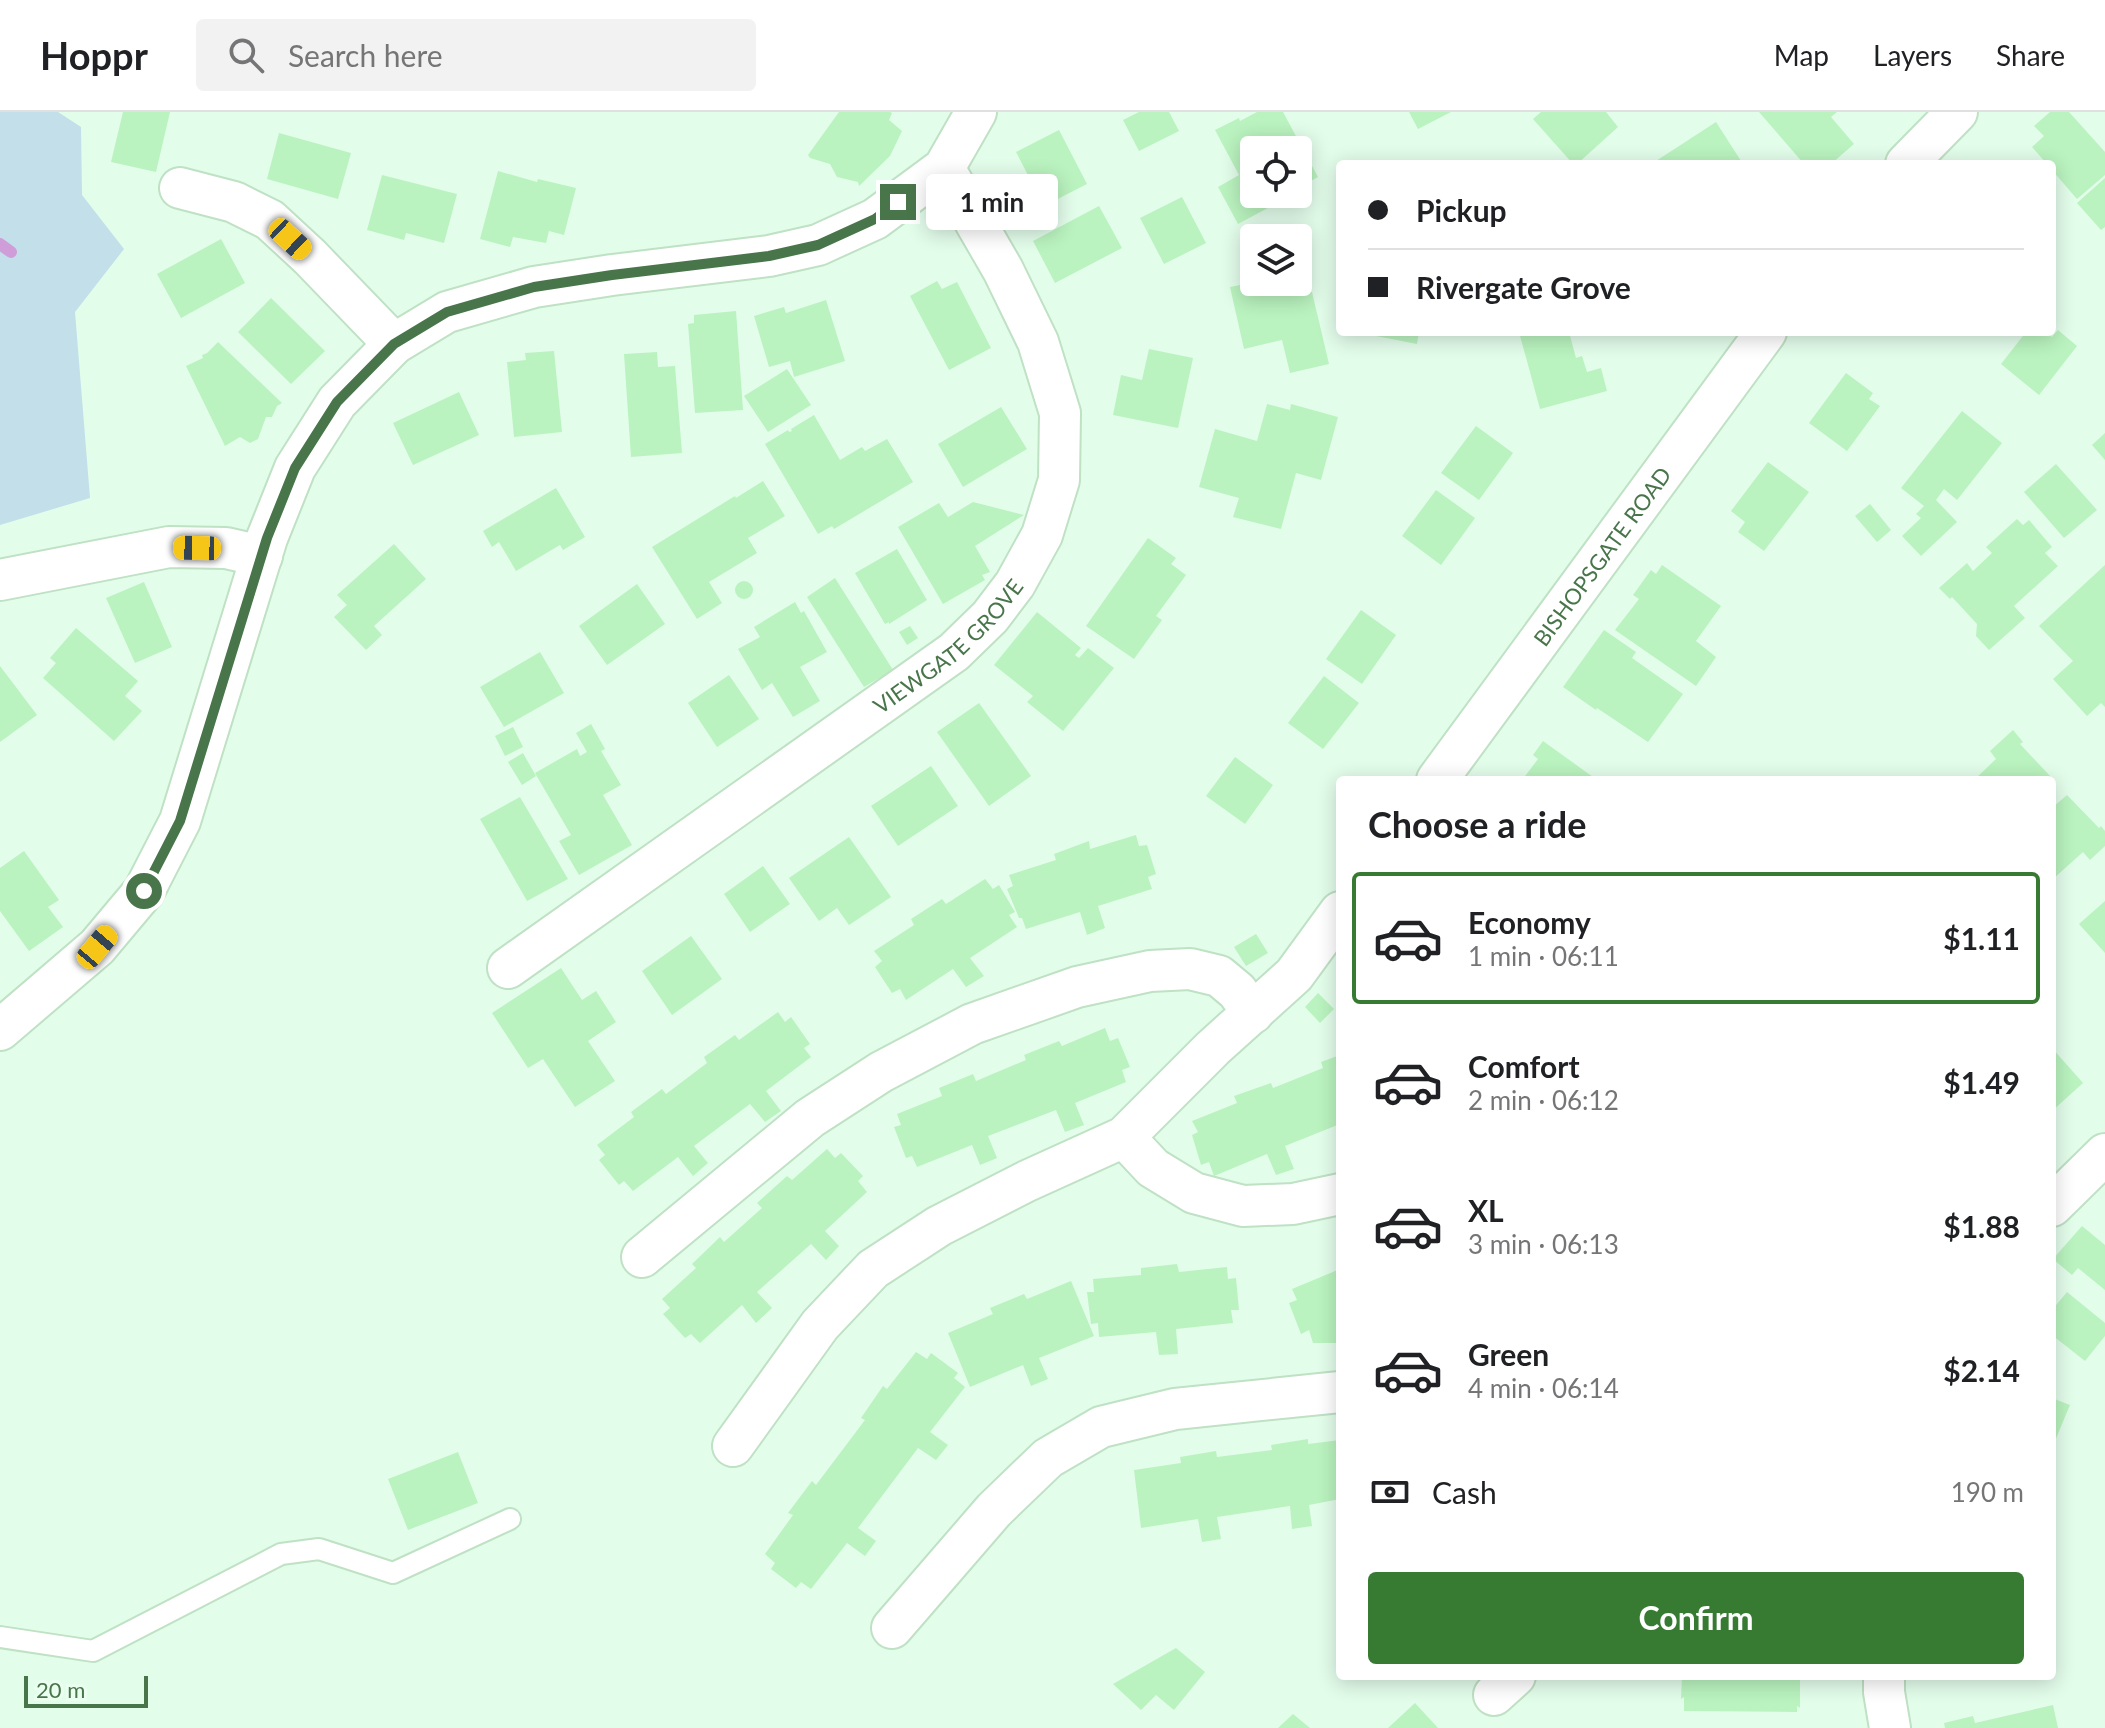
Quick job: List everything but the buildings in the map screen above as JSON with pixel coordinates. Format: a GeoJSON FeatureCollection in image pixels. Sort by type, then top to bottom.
{"type":"FeatureCollection","features":[{"type":"Feature","properties":{"kind":"street"},"geometry":{"type":"LineString","coordinates":[[0,1030],[97,947],[144,891],[180,821],[267,538],[295,468],[337,402],[394,344],[447,312],[534,287],[769,256],[818,245],[875,219],[944,168],[976,112]]}},
{"type":"Feature","properties":{"kind":"street"},"geometry":{"type":"LineString","coordinates":[[1910,160],[1957,112]]}},
{"type":"Feature","properties":{"kind":"street","name":"VIEWGATE GROVE"},"geometry":{"type":"LineString","coordinates":[[508,968],[954,652],[990,617],[1029,560],[1042,535],[1059,480],[1060,413],[1038,342],[1003,270],[944,168]]}},
{"type":"Feature","properties":{"kind":"street"},"geometry":{"type":"LineString","coordinates":[[180,188],[234,202],[270,220],[394,344]]}},
{"type":"Feature","properties":{"kind":"street","name":"BISHOPSGATE ROAD"},"geometry":{"type":"LineString","coordinates":[[1440,776],[1763,336]]}},
{"type":"Feature","properties":{"kind":"street"},"geometry":{"type":"LineString","coordinates":[[0,580],[169,547],[226,548],[262,556]]}},
{"type":"Feature","properties":{"kind":"street"},"geometry":{"type":"LineString","coordinates":[[733,1446],[820,1325],[873,1269],[939,1226],[1027,1181],[1124,1137],[1171,1088],[1294,975],[1336,917]]}},
{"type":"Feature","properties":{"kind":"street"},"geometry":{"type":"LineString","coordinates":[[642,1257],[810,1118],[881,1072],[972,1024],[1077,987],[1150,971],[1190,969],[1219,976],[1237,991],[1253,1013]]}},
{"type":"Feature","properties":{"kind":"street"},"geometry":{"type":"LineString","coordinates":[[1124,1137],[1153,1168],[1194,1193],[1243,1206],[1293,1204],[1336,1195]]}},
{"type":"Feature","properties":{"kind":"street"},"geometry":{"type":"LineString","coordinates":[[2056,1202],[2105,1154]]}},
{"type":"Feature","properties":{"kind":"street"},"geometry":{"type":"LineString","coordinates":[[892,1628],[994,1510],[1048,1458],[1101,1427],[1175,1409],[1336,1392]]}},
{"type":"Feature","properties":{"kind":"street"},"geometry":{"type":"LineString","coordinates":[[1884,1680],[1890,1728]]}},
{"type":"Feature","properties":{"kind":"lane"},"geometry":{"type":"LineString","coordinates":[[0,1637],[93,1651],[281,1554],[319,1549],[393,1573],[510,1519]]}},
{"type":"Feature","properties":{"kind":"shaded area"},"geometry":{"type":"Polygon","coordinates":[[[0,112],[58,112],[81,127],[82,195],[124,249],[75,312],[90,498],[0,525],[0,112]]]}},
{"type":"Feature","properties":{"kind":"waterway"},"geometry":{"type":"LineString","coordinates":[[0,244],[11,252]]}},
{"type":"Feature","properties":{"kind":"route"},"geometry":{"type":"LineString","coordinates":[[144,891],[180,821],[267,538],[295,468],[337,402],[394,344],[447,312],[534,287],[769,256],[818,245],[875,219],[898,202]]}}]}
